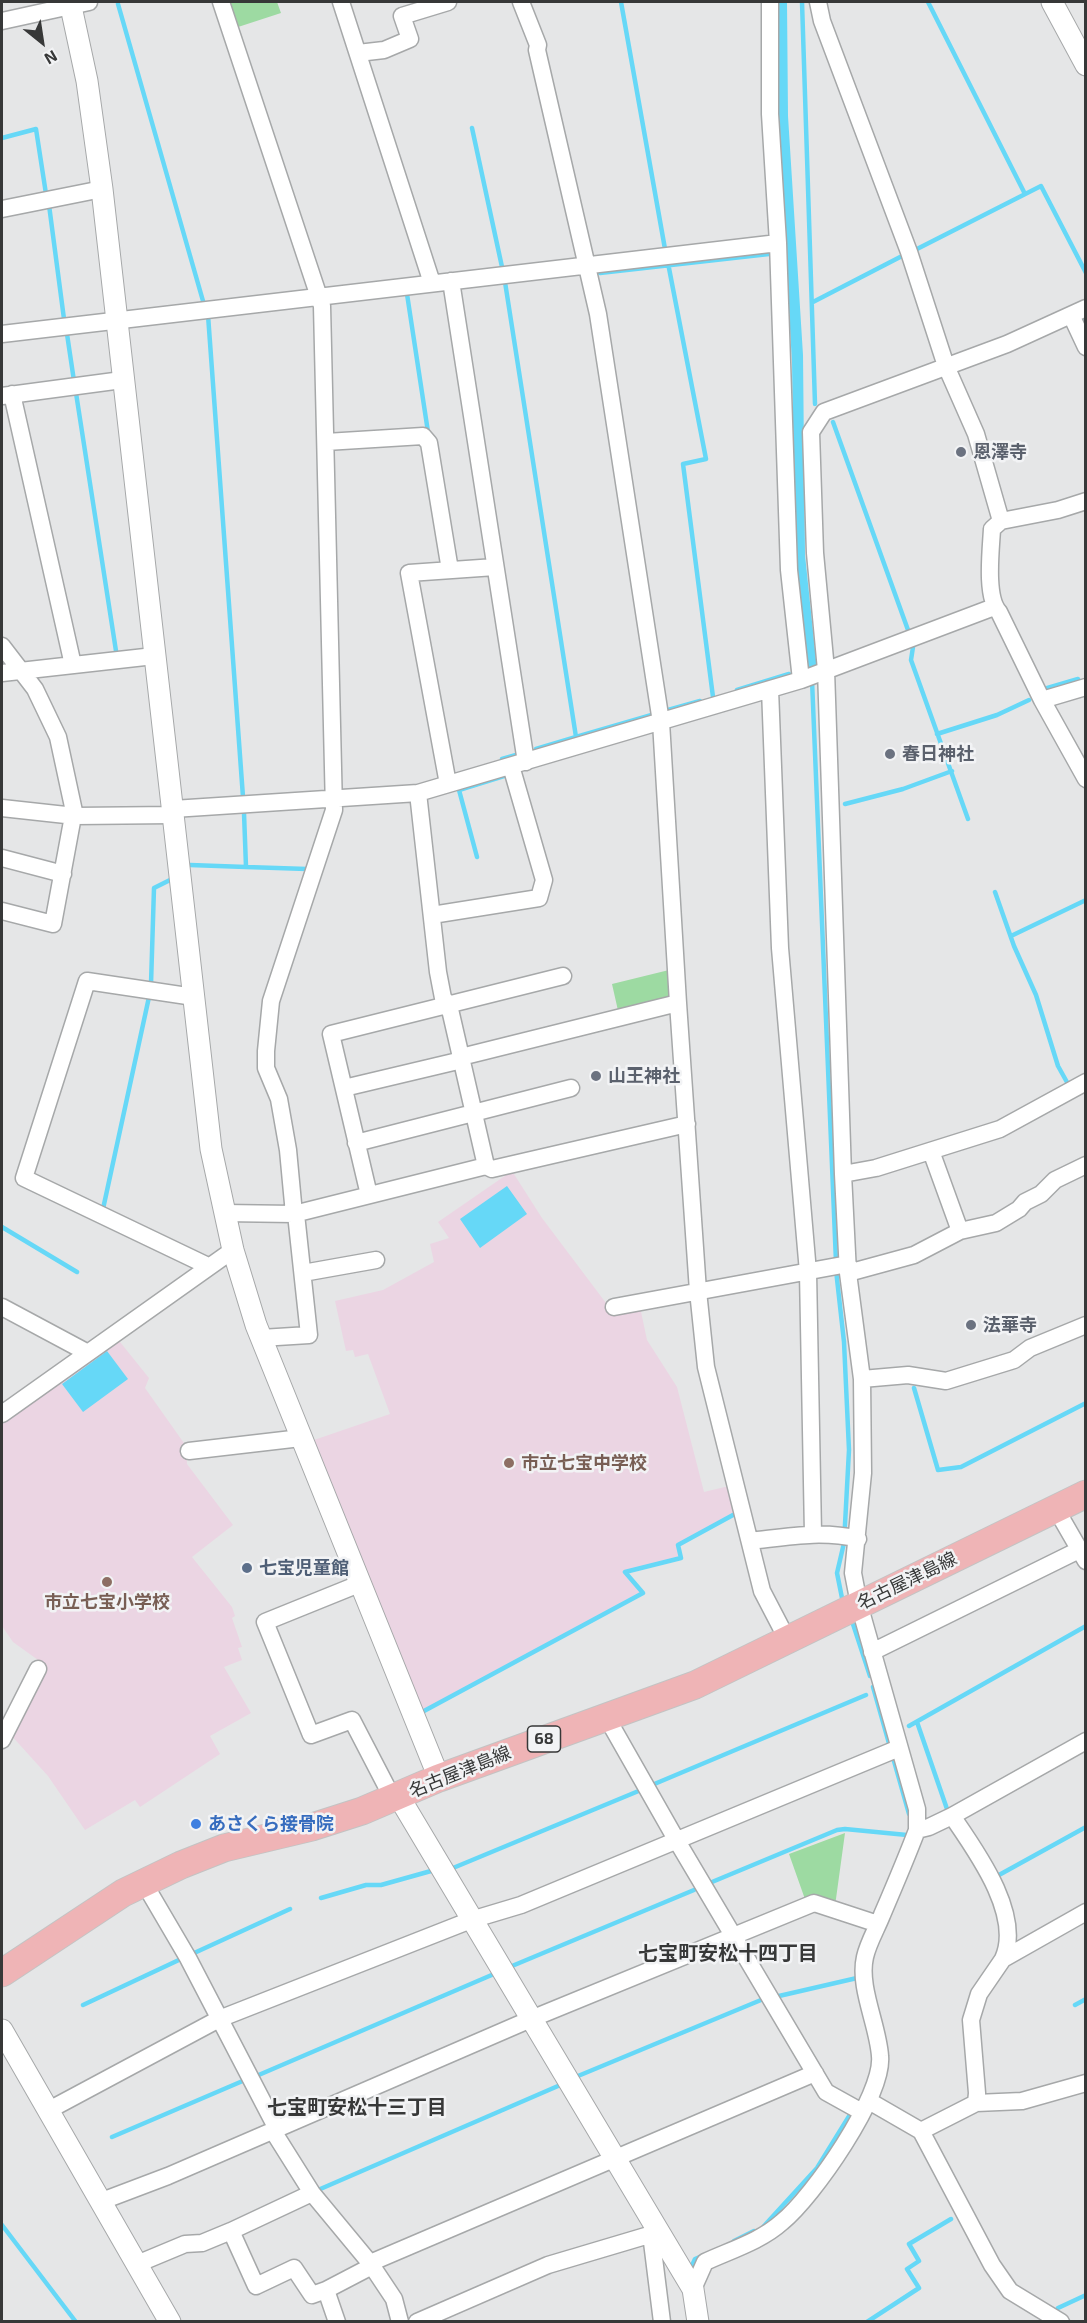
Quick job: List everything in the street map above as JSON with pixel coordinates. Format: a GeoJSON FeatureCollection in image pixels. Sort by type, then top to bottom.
{"type":"FeatureCollection","features":[{"type":"Feature","properties":{"kind":"main road","name":"名古屋津島線"},"geometry":{"type":"LineString","coordinates":[[2,1973],[123,1893],[181,1865],[224,1848],[312,1827],[396,1798],[439,1778],[695,1685],[1086,1494]]}},
{"type":"Feature","properties":{"kind":"street"},"geometry":{"type":"LineString","coordinates":[[221,2],[322,306],[334,810],[271,1002],[266,1068],[279,1100],[288,1150],[309,1335],[261,1338]]}},
{"type":"Feature","properties":{"kind":"street"},"geometry":{"type":"LineString","coordinates":[[342,2],[432,283]]}},
{"type":"Feature","properties":{"kind":"street"},"geometry":{"type":"LineString","coordinates":[[358,53],[384,50],[410,39],[402,16],[448,2]]}},
{"type":"Feature","properties":{"kind":"street"},"geometry":{"type":"LineString","coordinates":[[521,2],[538,45],[537,50],[598,314],[661,722],[698,1291],[711,1391],[762,1591],[787,1639]]}},
{"type":"Feature","properties":{"kind":"street"},"geometry":{"type":"LineString","coordinates":[[770,2],[770,114],[778,243],[789,570],[814,675]]}},
{"type":"Feature","properties":{"kind":"street"},"geometry":{"type":"LineString","coordinates":[[818,2],[822,21],[909,252],[946,366],[976,434],[1001,521]]}},
{"type":"Feature","properties":{"kind":"street"},"geometry":{"type":"LineString","coordinates":[[1052,2],[1086,65]]}},
{"type":"Feature","properties":{"kind":"street"},"geometry":{"type":"LineString","coordinates":[[2,21],[77,3],[102,189],[211,1149],[224,1213],[233,1250],[261,1338],[439,1778]]}},
{"type":"Feature","properties":{"kind":"street"},"geometry":{"type":"LineString","coordinates":[[2,209],[102,189]]}},
{"type":"Feature","properties":{"kind":"street"},"geometry":{"type":"LineString","coordinates":[[2,334],[778,243]]}},
{"type":"Feature","properties":{"kind":"street"},"geometry":{"type":"LineString","coordinates":[[432,915],[539,897],[544,880],[518,764],[495,567],[451,281]]}},
{"type":"Feature","properties":{"kind":"street"},"geometry":{"type":"LineString","coordinates":[[689,2282],[705,2262],[767,2234],[796,2209],[822,2176],[876,2085],[881,2058],[864,1978],[865,1955],[874,1922],[917,1830],[916,1809],[894,1751],[859,1604],[849,1537],[863,1473],[862,1379],[842,1268],[843,1174],[814,675],[815,553],[811,432],[824,412],[1008,344],[1078,312],[1086,347]]}},
{"type":"Feature","properties":{"kind":"street"},"geometry":{"type":"LineString","coordinates":[[73,665],[7,395],[122,380]]}},
{"type":"Feature","properties":{"kind":"street"},"geometry":{"type":"LineString","coordinates":[[326,442],[423,436],[429,443],[450,570]]}},
{"type":"Feature","properties":{"kind":"street"},"geometry":{"type":"LineString","coordinates":[[1086,501],[1058,510],[1001,521],[992,529],[990,567],[994,606],[1086,779]]}},
{"type":"Feature","properties":{"kind":"street"},"geometry":{"type":"LineString","coordinates":[[448,784],[409,573],[495,567]]}},
{"type":"Feature","properties":{"kind":"street"},"geometry":{"type":"LineString","coordinates":[[2,808],[74,816],[173,812],[418,793],[814,675],[994,606]]}},
{"type":"Feature","properties":{"kind":"street"},"geometry":{"type":"LineString","coordinates":[[2,646],[35,689],[58,736],[74,816],[53,924],[2,911]]}},
{"type":"Feature","properties":{"kind":"street"},"geometry":{"type":"LineString","coordinates":[[2,673],[154,656]]}},
{"type":"Feature","properties":{"kind":"street"},"geometry":{"type":"LineString","coordinates":[[1042,700],[1086,687]]}},
{"type":"Feature","properties":{"kind":"street"},"geometry":{"type":"LineString","coordinates":[[770,689],[780,948],[808,1272],[813,1533]]}},
{"type":"Feature","properties":{"kind":"street"},"geometry":{"type":"LineString","coordinates":[[418,793],[438,972],[443,998],[449,1005],[486,1166]]}},
{"type":"Feature","properties":{"kind":"street"},"geometry":{"type":"LineString","coordinates":[[2,858],[63,874]]}},
{"type":"Feature","properties":{"kind":"street"},"geometry":{"type":"LineString","coordinates":[[369,1195],[331,1034],[563,976]]}},
{"type":"Feature","properties":{"kind":"street"},"geometry":{"type":"LineString","coordinates":[[194,997],[87,981],[24,1178],[208,1266]]}},
{"type":"Feature","properties":{"kind":"street"},"geometry":{"type":"LineString","coordinates":[[344,1088],[678,1003]]}},
{"type":"Feature","properties":{"kind":"street"},"geometry":{"type":"LineString","coordinates":[[843,1174],[876,1168],[1000,1129],[1086,1082]]}},
{"type":"Feature","properties":{"kind":"street"},"geometry":{"type":"LineString","coordinates":[[356,1143],[571,1088]]}},
{"type":"Feature","properties":{"kind":"street"},"geometry":{"type":"LineString","coordinates":[[224,1213],[295,1214],[486,1166],[492,1169],[687,1124]]}},
{"type":"Feature","properties":{"kind":"street"},"geometry":{"type":"LineString","coordinates":[[931,1151],[960,1231]]}},
{"type":"Feature","properties":{"kind":"street"},"geometry":{"type":"LineString","coordinates":[[614,1307],[914,1255],[960,1231],[996,1223],[1019,1209],[1025,1202],[1041,1194],[1055,1180],[1086,1165]]}},
{"type":"Feature","properties":{"kind":"street"},"geometry":{"type":"LineString","coordinates":[[2,1414],[233,1250]]}},
{"type":"Feature","properties":{"kind":"street"},"geometry":{"type":"LineString","coordinates":[[303,1273],[376,1260]]}},
{"type":"Feature","properties":{"kind":"street"},"geometry":{"type":"LineString","coordinates":[[2,1307],[88,1353]]}},
{"type":"Feature","properties":{"kind":"street"},"geometry":{"type":"LineString","coordinates":[[862,1379],[908,1374],[946,1381],[1014,1360],[1030,1348],[1086,1325]]}},
{"type":"Feature","properties":{"kind":"street"},"geometry":{"type":"LineString","coordinates":[[189,1450],[301,1438]]}},
{"type":"Feature","properties":{"kind":"street"},"geometry":{"type":"LineString","coordinates":[[872,1652],[1082,1556],[1056,1509]]}},
{"type":"Feature","properties":{"kind":"street"},"geometry":{"type":"LineString","coordinates":[[750,1541],[813,1533],[849,1537]]}},
{"type":"Feature","properties":{"kind":"street"},"geometry":{"type":"LineString","coordinates":[[359,1584],[265,1622],[311,1735],[352,1720],[396,1798],[615,2157],[655,2233],[689,2282],[698,2322]]}},
{"type":"Feature","properties":{"kind":"street"},"geometry":{"type":"LineString","coordinates":[[2,1740],[38,1670]]}},
{"type":"Feature","properties":{"kind":"street"},"geometry":{"type":"LineString","coordinates":[[607,1718],[826,2092],[865,2106],[921,2131],[992,2265],[1010,2291],[1061,2322]]}},
{"type":"Feature","properties":{"kind":"street"},"geometry":{"type":"LineString","coordinates":[[917,1830],[952,1816],[1086,1741]]}},
{"type":"Feature","properties":{"kind":"street"},"geometry":{"type":"LineString","coordinates":[[49,2110],[219,2019],[471,1920],[521,1905],[894,1751]]}},
{"type":"Feature","properties":{"kind":"street"},"geometry":{"type":"LineString","coordinates":[[952,1816],[984,1863],[997,1891],[1009,1941],[1003,1959],[979,1994],[973,2012],[976,2103]]}},
{"type":"Feature","properties":{"kind":"street"},"geometry":{"type":"LineString","coordinates":[[144,1883],[188,1958],[275,2130],[312,2193],[371,2265],[394,2299],[400,2322]]}},
{"type":"Feature","properties":{"kind":"street"},"geometry":{"type":"LineString","coordinates":[[102,2202],[168,2176],[531,2019],[814,1903],[874,1922]]}},
{"type":"Feature","properties":{"kind":"street"},"geometry":{"type":"LineString","coordinates":[[1003,1959],[1086,1912]]}},
{"type":"Feature","properties":{"kind":"street"},"geometry":{"type":"LineString","coordinates":[[2,2030],[170,2322]]}},
{"type":"Feature","properties":{"kind":"street"},"geometry":{"type":"LineString","coordinates":[[231,2231],[256,2286],[294,2268],[312,2295],[326,2290],[371,2265],[615,2157],[815,2073]]}},
{"type":"Feature","properties":{"kind":"street"},"geometry":{"type":"LineString","coordinates":[[921,2131],[976,2103],[1022,2101],[1086,2084]]}},
{"type":"Feature","properties":{"kind":"street"},"geometry":{"type":"LineString","coordinates":[[137,2264],[185,2244],[202,2243],[312,2193]]}},
{"type":"Feature","properties":{"kind":"street"},"geometry":{"type":"LineString","coordinates":[[417,2322],[548,2265],[655,2233]]}},
{"type":"Feature","properties":{"kind":"street"},"geometry":{"type":"LineString","coordinates":[[655,2233],[662,2322]]}},
{"type":"Feature","properties":{"kind":"street"},"geometry":{"type":"LineString","coordinates":[[326,2290],[337,2322]]}},
{"type":"Feature","properties":{"kind":"shaded area","name":"市立七宝中学校"},"geometry":{"type":"Polygon","coordinates":[[[512,1171],[542,1218],[615,1315],[640,1307],[647,1340],[677,1387],[704,1492],[729,1486],[736,1512],[677,1544],[681,1557],[624,1571],[640,1593],[422,1711],[311,1441],[390,1414],[368,1354],[355,1357],[353,1350],[346,1351],[335,1301],[383,1290],[434,1262],[430,1244],[449,1238],[438,1222],[512,1171]]]}},
{"type":"Feature","properties":{"kind":"shaded area","name":"市立七宝小学校"},"geometry":{"type":"Polygon","coordinates":[[[116,1337],[149,1378],[145,1388],[186,1446],[187,1464],[233,1525],[192,1557],[232,1607],[235,1616],[232,1618],[242,1647],[238,1648],[242,1660],[224,1667],[251,1713],[210,1736],[220,1754],[140,1807],[135,1800],[85,1830],[48,1776],[10,1734],[45,1665],[13,1642],[2,1626],[2,1420],[116,1337]]]}},
{"type":"Feature","properties":{"kind":"green space"},"geometry":{"type":"Polygon","coordinates":[[[226,2],[277,2],[281,13],[235,28],[226,2]]]}},
{"type":"Feature","properties":{"kind":"green space"},"geometry":{"type":"Polygon","coordinates":[[[669,970],[671,1001],[619,1015],[612,984],[669,970]]]}},
{"type":"Feature","properties":{"kind":"green space"},"geometry":{"type":"Polygon","coordinates":[[[845,1833],[835,1906],[806,1902],[789,1854],[845,1833]]]}},
{"type":"Feature","properties":{"kind":"water"},"geometry":{"type":"Polygon","coordinates":[[[776,2],[787,2],[788,116],[803,355],[805,555],[817,669],[807,672],[795,554],[792,362],[777,112],[776,2]]]}},
{"type":"Feature","properties":{"kind":"water"},"geometry":{"type":"Polygon","coordinates":[[[507,1186],[527,1214],[480,1248],[460,1219],[507,1186]]]}},
{"type":"Feature","properties":{"kind":"water"},"geometry":{"type":"Polygon","coordinates":[[[107,1351],[128,1379],[83,1412],[62,1384],[107,1351]]]}},
{"type":"Feature","properties":{"kind":"waterway"},"geometry":{"type":"LineString","coordinates":[[621,2],[665,249]]}},
{"type":"Feature","properties":{"kind":"waterway"},"geometry":{"type":"LineString","coordinates":[[802,2],[815,404]]}},
{"type":"Feature","properties":{"kind":"waterway"},"geometry":{"type":"LineString","coordinates":[[928,2],[1025,194]]}},
{"type":"Feature","properties":{"kind":"waterway"},"geometry":{"type":"LineString","coordinates":[[118,4],[203,301]]}},
{"type":"Feature","properties":{"kind":"waterway"},"geometry":{"type":"LineString","coordinates":[[472,128],[502,267]]}},
{"type":"Feature","properties":{"kind":"waterway"},"geometry":{"type":"LineString","coordinates":[[2,138],[36,129],[46,194]]}},
{"type":"Feature","properties":{"kind":"waterway"},"geometry":{"type":"LineString","coordinates":[[917,249],[1041,186],[1086,273]]}},
{"type":"Feature","properties":{"kind":"waterway"},"geometry":{"type":"LineString","coordinates":[[49,205],[64,319]]}},
{"type":"Feature","properties":{"kind":"waterway"},"geometry":{"type":"LineString","coordinates":[[600,273],[769,254]]}},
{"type":"Feature","properties":{"kind":"waterway"},"geometry":{"type":"LineString","coordinates":[[813,302],[904,255]]}},
{"type":"Feature","properties":{"kind":"waterway"},"geometry":{"type":"LineString","coordinates":[[668,263],[706,459],[683,464],[713,697]]}},
{"type":"Feature","properties":{"kind":"waterway"},"geometry":{"type":"LineString","coordinates":[[505,282],[576,737],[536,749]]}},
{"type":"Feature","properties":{"kind":"waterway"},"geometry":{"type":"LineString","coordinates":[[407,294],[428,432]]}},
{"type":"Feature","properties":{"kind":"waterway"},"geometry":{"type":"LineString","coordinates":[[208,315],[243,797]]}},
{"type":"Feature","properties":{"kind":"waterway"},"geometry":{"type":"LineString","coordinates":[[67,334],[74,381]]}},
{"type":"Feature","properties":{"kind":"waterway"},"geometry":{"type":"LineString","coordinates":[[76,393],[116,651]]}},
{"type":"Feature","properties":{"kind":"waterway"},"geometry":{"type":"LineString","coordinates":[[833,422],[908,630]]}},
{"type":"Feature","properties":{"kind":"waterway"},"geometry":{"type":"LineString","coordinates":[[913,647],[911,660],[968,819]]}},
{"type":"Feature","properties":{"kind":"waterway"},"geometry":{"type":"LineString","coordinates":[[737,690],[789,674]]}},
{"type":"Feature","properties":{"kind":"waterway"},"geometry":{"type":"LineString","coordinates":[[1044,689],[1078,679],[1079,682]]}},
{"type":"Feature","properties":{"kind":"waterway"},"geometry":{"type":"LineString","coordinates":[[812,680],[836,1262]]}},
{"type":"Feature","properties":{"kind":"waterway"},"geometry":{"type":"LineString","coordinates":[[937,734],[997,715],[1029,700]]}},
{"type":"Feature","properties":{"kind":"waterway"},"geometry":{"type":"LineString","coordinates":[[668,710],[700,701]]}},
{"type":"Feature","properties":{"kind":"waterway"},"geometry":{"type":"LineString","coordinates":[[576,737],[655,714]]}},
{"type":"Feature","properties":{"kind":"waterway"},"geometry":{"type":"LineString","coordinates":[[502,759],[516,755]]}},
{"type":"Feature","properties":{"kind":"waterway"},"geometry":{"type":"LineString","coordinates":[[845,804],[903,789],[952,771]]}},
{"type":"Feature","properties":{"kind":"waterway"},"geometry":{"type":"LineString","coordinates":[[477,857],[459,790],[504,776]]}},
{"type":"Feature","properties":{"kind":"waterway"},"geometry":{"type":"LineString","coordinates":[[190,865],[246,867],[244,813]]}},
{"type":"Feature","properties":{"kind":"waterway"},"geometry":{"type":"LineString","coordinates":[[246,867],[307,869]]}},
{"type":"Feature","properties":{"kind":"waterway"},"geometry":{"type":"LineString","coordinates":[[151,984],[154,888],[172,879]]}},
{"type":"Feature","properties":{"kind":"waterway"},"geometry":{"type":"LineString","coordinates":[[995,892],[1014,946],[1036,995],[1058,1066],[1068,1084]]}},
{"type":"Feature","properties":{"kind":"waterway"},"geometry":{"type":"LineString","coordinates":[[1011,936],[1086,900]]}},
{"type":"Feature","properties":{"kind":"waterway"},"geometry":{"type":"LineString","coordinates":[[103,1209],[149,997]]}},
{"type":"Feature","properties":{"kind":"waterway"},"geometry":{"type":"LineString","coordinates":[[2,1227],[77,1272]]}},
{"type":"Feature","properties":{"kind":"waterway"},"geometry":{"type":"LineString","coordinates":[[836,1270],[844,1342],[849,1450],[844,1543],[837,1573],[842,1598]]}},
{"type":"Feature","properties":{"kind":"waterway"},"geometry":{"type":"LineString","coordinates":[[914,1388],[938,1470],[961,1467],[1086,1403]]}},
{"type":"Feature","properties":{"kind":"waterway"},"geometry":{"type":"LineString","coordinates":[[424,1711],[643,1593],[625,1572],[681,1558],[678,1545],[733,1515]]}},
{"type":"Feature","properties":{"kind":"waterway"},"geometry":{"type":"LineString","coordinates":[[853,1624],[870,1676]]}},
{"type":"Feature","properties":{"kind":"waterway"},"geometry":{"type":"LineString","coordinates":[[909,1726],[1086,1626]]}},
{"type":"Feature","properties":{"kind":"waterway"},"geometry":{"type":"LineString","coordinates":[[873,1687],[909,1814]]}},
{"type":"Feature","properties":{"kind":"waterway"},"geometry":{"type":"LineString","coordinates":[[652,1785],[866,1695]]}},
{"type":"Feature","properties":{"kind":"waterway"},"geometry":{"type":"LineString","coordinates":[[917,1722],[947,1809]]}},
{"type":"Feature","properties":{"kind":"waterway"},"geometry":{"type":"LineString","coordinates":[[453,1868],[641,1790]]}},
{"type":"Feature","properties":{"kind":"waterway"},"geometry":{"type":"LineString","coordinates":[[999,1875],[1086,1827]]}},
{"type":"Feature","properties":{"kind":"waterway"},"geometry":{"type":"LineString","coordinates":[[712,1882],[837,1830],[907,1835]]}},
{"type":"Feature","properties":{"kind":"waterway"},"geometry":{"type":"LineString","coordinates":[[321,1898],[366,1885],[381,1885],[431,1871]]}},
{"type":"Feature","properties":{"kind":"waterway"},"geometry":{"type":"LineString","coordinates":[[512,1966],[694,1890]]}},
{"type":"Feature","properties":{"kind":"waterway"},"geometry":{"type":"LineString","coordinates":[[192,1954],[290,1909]]}},
{"type":"Feature","properties":{"kind":"waterway"},"geometry":{"type":"LineString","coordinates":[[83,2005],[181,1959]]}},
{"type":"Feature","properties":{"kind":"waterway"},"geometry":{"type":"LineString","coordinates":[[254,2077],[494,1974]]}},
{"type":"Feature","properties":{"kind":"waterway"},"geometry":{"type":"LineString","coordinates":[[779,1996],[857,1978]]}},
{"type":"Feature","properties":{"kind":"waterway"},"geometry":{"type":"LineString","coordinates":[[1075,2005],[1086,1999]]}},
{"type":"Feature","properties":{"kind":"waterway"},"geometry":{"type":"LineString","coordinates":[[578,2076],[761,2000]]}},
{"type":"Feature","properties":{"kind":"waterway"},"geometry":{"type":"LineString","coordinates":[[112,2137],[245,2080]]}},
{"type":"Feature","properties":{"kind":"waterway"},"geometry":{"type":"LineString","coordinates":[[320,2193],[318,2190],[558,2086]]}},
{"type":"Feature","properties":{"kind":"waterway"},"geometry":{"type":"LineString","coordinates":[[764,2226],[817,2168],[851,2113]]}},
{"type":"Feature","properties":{"kind":"waterway"},"geometry":{"type":"LineString","coordinates":[[867,2322],[919,2288],[907,2269],[919,2261],[909,2244],[951,2219]]}},
{"type":"Feature","properties":{"kind":"waterway"},"geometry":{"type":"LineString","coordinates":[[2,2225],[76,2322]]}},
{"type":"Feature","properties":{"kind":"waterway"},"geometry":{"type":"LineString","coordinates":[[734,2241],[754,2231]]}},
{"type":"Feature","properties":{"kind":"waterway"},"geometry":{"type":"LineString","coordinates":[[689,2272],[695,2259],[702,2256]]}},
{"type":"Feature","properties":{"kind":"waterway"},"geometry":{"type":"LineString","coordinates":[[1058,2308],[1086,2295]]}},
{"type":"Feature","properties":{"kind":"place","name":"恩澤寺"},"geometry":{"type":"Point","coordinates":[961,452]}},
{"type":"Feature","properties":{"kind":"place","name":"春日神社"},"geometry":{"type":"Point","coordinates":[890,754]}},
{"type":"Feature","properties":{"kind":"place","name":"山王神社"},"geometry":{"type":"Point","coordinates":[596,1076]}},
{"type":"Feature","properties":{"kind":"place","name":"法華寺"},"geometry":{"type":"Point","coordinates":[971,1325]}},
{"type":"Feature","properties":{"kind":"place","name":"市立七宝中学校"},"geometry":{"type":"Point","coordinates":[509,1463]}},
{"type":"Feature","properties":{"kind":"place","name":"七宝児童館"},"geometry":{"type":"Point","coordinates":[247,1568]}},
{"type":"Feature","properties":{"kind":"place","name":"市立七宝小学校"},"geometry":{"type":"Point","coordinates":[107,1582]}},
{"type":"Feature","properties":{"kind":"place","name":"あさくら接骨院"},"geometry":{"type":"Point","coordinates":[196,1824]}},
{"type":"Feature","properties":{"kind":"district","name":"七宝町安松十四丁目"},"geometry":{"type":"Point","coordinates":[728,1953]}},
{"type":"Feature","properties":{"kind":"district","name":"七宝町安松十三丁目"},"geometry":{"type":"Point","coordinates":[357,2107]}}]}
